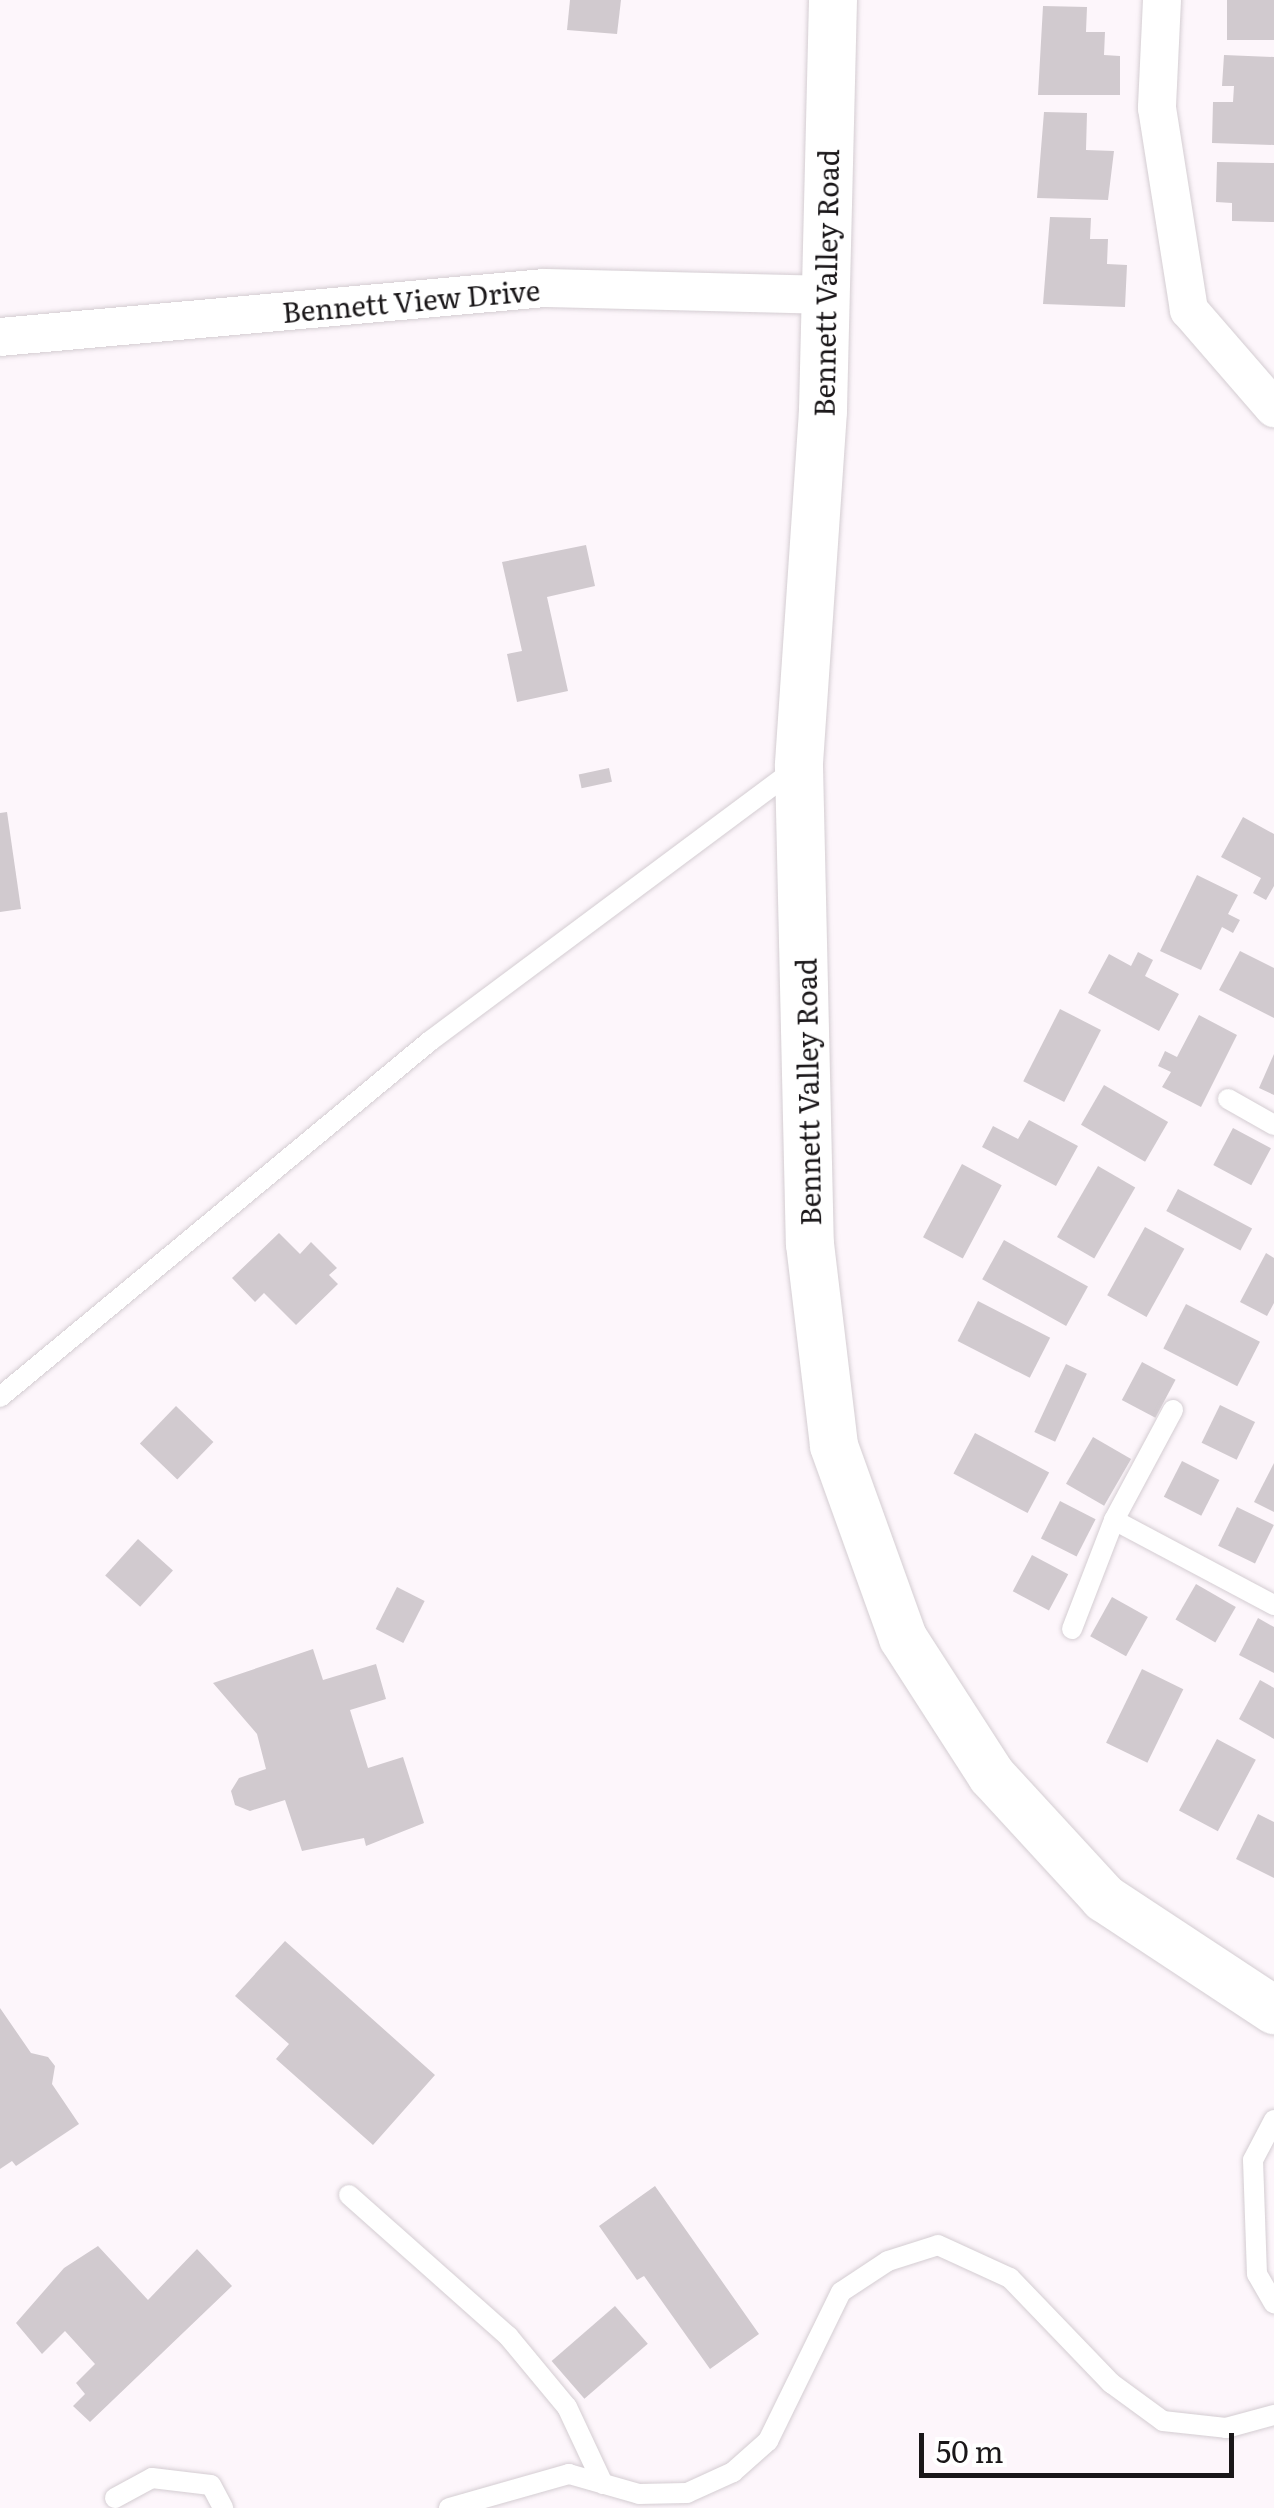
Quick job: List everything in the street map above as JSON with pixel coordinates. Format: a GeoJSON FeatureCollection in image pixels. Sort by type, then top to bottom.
{"type":"FeatureCollection","features":[{"type":"Feature","properties":{"kind":"street","name":"Bennett Valley Road"},"geometry":{"type":"LineString","coordinates":[[833,0],[822,295],[824,412],[799,766],[810,1244],[834,1446],[903,1638],[992,1776],[1104,1898],[1274,2010]]}},
{"type":"Feature","properties":{"kind":"street"},"geometry":{"type":"LineString","coordinates":[[1162,0],[1157,108],[1189,310],[1274,408]]}},
{"type":"Feature","properties":{"kind":"street","name":"Bennett View Drive"},"geometry":{"type":"LineString","coordinates":[[0,336],[544,288],[822,295]]}},
{"type":"Feature","properties":{"kind":"lane"},"geometry":{"type":"LineString","coordinates":[[0,1397],[430,1041],[799,766]]}},
{"type":"Feature","properties":{"kind":"lane"},"geometry":{"type":"LineString","coordinates":[[1228,1098],[1274,1124]]}},
{"type":"Feature","properties":{"kind":"lane"},"geometry":{"type":"LineString","coordinates":[[1072,1629],[1114,1520],[1173,1410]]}},
{"type":"Feature","properties":{"kind":"lane"},"geometry":{"type":"LineString","coordinates":[[1114,1520],[1274,1604]]}},
{"type":"Feature","properties":{"kind":"lane"},"geometry":{"type":"LineString","coordinates":[[1274,2120],[1254,2160],[1257,2274],[1274,2303]]}},
{"type":"Feature","properties":{"kind":"lane"},"geometry":{"type":"LineString","coordinates":[[350,2195],[508,2336],[567,2407],[603,2484]]}},
{"type":"Feature","properties":{"kind":"lane"},"geometry":{"type":"LineString","coordinates":[[448,2508],[569,2474],[639,2494],[687,2493],[733,2472],[768,2442],[841,2292],[888,2261],[938,2245],[1010,2278],[1112,2384],[1163,2421],[1226,2428],[1274,2415]]}},
{"type":"Feature","properties":{"kind":"lane"},"geometry":{"type":"LineString","coordinates":[[115,2498],[152,2478],[211,2485],[223,2508]]}},
{"type":"Feature","properties":{"kind":"building"},"geometry":{"type":"Polygon","coordinates":[[[570,0],[621,0],[617,34],[567,30],[570,0]]]}},
{"type":"Feature","properties":{"kind":"building"},"geometry":{"type":"Polygon","coordinates":[[[1227,0],[1274,0],[1274,40],[1227,40],[1227,0]]]}},
{"type":"Feature","properties":{"kind":"building"},"geometry":{"type":"Polygon","coordinates":[[[1043,6],[1087,7],[1086,32],[1105,32],[1104,55],[1120,56],[1120,95],[1038,95],[1043,6]]]}},
{"type":"Feature","properties":{"kind":"building"},"geometry":{"type":"Polygon","coordinates":[[[1224,55],[1274,57],[1274,145],[1212,143],[1213,102],[1233,102],[1234,86],[1222,86],[1224,55]]]}},
{"type":"Feature","properties":{"kind":"building"},"geometry":{"type":"Polygon","coordinates":[[[1044,112],[1087,113],[1086,150],[1114,151],[1108,200],[1037,198],[1044,112]]]}},
{"type":"Feature","properties":{"kind":"building"},"geometry":{"type":"Polygon","coordinates":[[[1217,162],[1274,163],[1274,222],[1232,221],[1232,203],[1216,202],[1217,162]]]}},
{"type":"Feature","properties":{"kind":"building"},"geometry":{"type":"Polygon","coordinates":[[[1050,217],[1091,218],[1090,239],[1108,239],[1107,264],[1127,265],[1125,307],[1043,304],[1050,217]]]}},
{"type":"Feature","properties":{"kind":"building"},"geometry":{"type":"Polygon","coordinates":[[[586,545],[595,586],[547,597],[568,691],[517,702],[507,654],[522,651],[502,562],[586,545]]]}},
{"type":"Feature","properties":{"kind":"building"},"geometry":{"type":"Polygon","coordinates":[[[609,768],[612,782],[582,788],[579,774],[609,768]]]}},
{"type":"Feature","properties":{"kind":"building"},"geometry":{"type":"Polygon","coordinates":[[[7,812],[21,909],[0,912],[0,813],[7,812]]]}},
{"type":"Feature","properties":{"kind":"building"},"geometry":{"type":"Polygon","coordinates":[[[1243,817],[1274,834],[1274,886],[1266,900],[1253,893],[1261,878],[1221,857],[1243,817]]]}},
{"type":"Feature","properties":{"kind":"building"},"geometry":{"type":"Polygon","coordinates":[[[1197,875],[1238,895],[1228,914],[1240,920],[1233,933],[1222,927],[1201,970],[1160,951],[1197,875]]]}},
{"type":"Feature","properties":{"kind":"building"},"geometry":{"type":"Polygon","coordinates":[[[1240,951],[1274,968],[1274,1018],[1219,990],[1240,951]]]}},
{"type":"Feature","properties":{"kind":"building"},"geometry":{"type":"Polygon","coordinates":[[[1138,952],[1153,960],[1145,976],[1179,994],[1159,1031],[1088,993],[1109,954],[1131,966],[1138,952]]]}},
{"type":"Feature","properties":{"kind":"building"},"geometry":{"type":"Polygon","coordinates":[[[1060,1009],[1101,1030],[1064,1102],[1023,1081],[1060,1009]]]}},
{"type":"Feature","properties":{"kind":"building"},"geometry":{"type":"Polygon","coordinates":[[[1199,1015],[1237,1035],[1201,1107],[1162,1087],[1171,1072],[1158,1066],[1165,1051],[1177,1057],[1199,1015]]]}},
{"type":"Feature","properties":{"kind":"building"},"geometry":{"type":"Polygon","coordinates":[[[1274,1054],[1274,1095],[1259,1088],[1274,1054]]]}},
{"type":"Feature","properties":{"kind":"building"},"geometry":{"type":"Polygon","coordinates":[[[1104,1085],[1168,1122],[1145,1162],[1081,1125],[1104,1085]]]}},
{"type":"Feature","properties":{"kind":"building"},"geometry":{"type":"Polygon","coordinates":[[[1029,1120],[1078,1146],[1056,1186],[982,1147],[993,1126],[1018,1139],[1029,1120]]]}},
{"type":"Feature","properties":{"kind":"building"},"geometry":{"type":"Polygon","coordinates":[[[1233,1128],[1271,1148],[1251,1185],[1213,1165],[1233,1128]]]}},
{"type":"Feature","properties":{"kind":"building"},"geometry":{"type":"Polygon","coordinates":[[[962,1164],[1002,1185],[963,1258],[923,1237],[962,1164]]]}},
{"type":"Feature","properties":{"kind":"building"},"geometry":{"type":"Polygon","coordinates":[[[1098,1166],[1135,1188],[1094,1259],[1057,1237],[1098,1166]]]}},
{"type":"Feature","properties":{"kind":"building"},"geometry":{"type":"Polygon","coordinates":[[[1178,1189],[1252,1228],[1240,1251],[1166,1211],[1178,1189]]]}},
{"type":"Feature","properties":{"kind":"building"},"geometry":{"type":"Polygon","coordinates":[[[1145,1227],[1184,1249],[1147,1317],[1107,1295],[1145,1227]]]}},
{"type":"Feature","properties":{"kind":"building"},"geometry":{"type":"Polygon","coordinates":[[[279,1233],[300,1254],[311,1242],[337,1268],[329,1275],[338,1284],[296,1325],[264,1293],[255,1302],[232,1278],[279,1233]]]}},
{"type":"Feature","properties":{"kind":"building"},"geometry":{"type":"Polygon","coordinates":[[[1004,1240],[1088,1287],[1066,1326],[982,1279],[1004,1240]]]}},
{"type":"Feature","properties":{"kind":"building"},"geometry":{"type":"Polygon","coordinates":[[[1266,1253],[1274,1258],[1274,1303],[1267,1316],[1240,1302],[1266,1253]]]}},
{"type":"Feature","properties":{"kind":"building"},"geometry":{"type":"Polygon","coordinates":[[[978,1301],[1050,1338],[1030,1378],[958,1341],[978,1301]]]}},
{"type":"Feature","properties":{"kind":"building"},"geometry":{"type":"Polygon","coordinates":[[[1186,1304],[1260,1342],[1237,1386],[1163,1349],[1186,1304]]]}},
{"type":"Feature","properties":{"kind":"building"},"geometry":{"type":"Polygon","coordinates":[[[1142,1362],[1176,1380],[1155,1418],[1122,1400],[1142,1362]]]}},
{"type":"Feature","properties":{"kind":"building"},"geometry":{"type":"Polygon","coordinates":[[[1066,1364],[1087,1374],[1055,1442],[1034,1432],[1066,1364]]]}},
{"type":"Feature","properties":{"kind":"building"},"geometry":{"type":"Polygon","coordinates":[[[1220,1405],[1255,1422],[1237,1460],[1202,1443],[1220,1405]]]}},
{"type":"Feature","properties":{"kind":"building"},"geometry":{"type":"Polygon","coordinates":[[[176,1406],[213,1442],[177,1480],[140,1443],[176,1406]]]}},
{"type":"Feature","properties":{"kind":"building"},"geometry":{"type":"Polygon","coordinates":[[[975,1433],[1049,1472],[1028,1513],[953,1474],[975,1433]]]}},
{"type":"Feature","properties":{"kind":"building"},"geometry":{"type":"Polygon","coordinates":[[[1093,1437],[1131,1459],[1104,1506],[1066,1484],[1093,1437]]]}},
{"type":"Feature","properties":{"kind":"building"},"geometry":{"type":"Polygon","coordinates":[[[1182,1461],[1219,1480],[1201,1516],[1164,1497],[1182,1461]]]}},
{"type":"Feature","properties":{"kind":"building"},"geometry":{"type":"Polygon","coordinates":[[[1274,1463],[1274,1512],[1254,1502],[1274,1463]]]}},
{"type":"Feature","properties":{"kind":"building"},"geometry":{"type":"Polygon","coordinates":[[[1060,1501],[1096,1519],[1077,1557],[1041,1538],[1060,1501]]]}},
{"type":"Feature","properties":{"kind":"building"},"geometry":{"type":"Polygon","coordinates":[[[1237,1507],[1274,1525],[1255,1564],[1218,1546],[1237,1507]]]}},
{"type":"Feature","properties":{"kind":"building"},"geometry":{"type":"Polygon","coordinates":[[[138,1539],[173,1570],[140,1607],[105,1575],[138,1539]]]}},
{"type":"Feature","properties":{"kind":"building"},"geometry":{"type":"Polygon","coordinates":[[[1032,1555],[1068,1574],[1049,1610],[1013,1591],[1032,1555]]]}},
{"type":"Feature","properties":{"kind":"building"},"geometry":{"type":"Polygon","coordinates":[[[1196,1584],[1236,1607],[1215,1643],[1176,1620],[1196,1584]]]}},
{"type":"Feature","properties":{"kind":"building"},"geometry":{"type":"Polygon","coordinates":[[[397,1587],[425,1601],[403,1643],[376,1629],[397,1587]]]}},
{"type":"Feature","properties":{"kind":"building"},"geometry":{"type":"Polygon","coordinates":[[[1112,1597],[1148,1617],[1126,1656],[1090,1636],[1112,1597]]]}},
{"type":"Feature","properties":{"kind":"building"},"geometry":{"type":"Polygon","coordinates":[[[1258,1618],[1274,1627],[1274,1673],[1239,1655],[1258,1618]]]}},
{"type":"Feature","properties":{"kind":"building"},"geometry":{"type":"Polygon","coordinates":[[[313,1649],[323,1680],[376,1664],[386,1699],[350,1710],[368,1768],[403,1757],[424,1823],[366,1846],[364,1838],[302,1851],[285,1800],[250,1811],[235,1805],[231,1791],[239,1778],[266,1769],[257,1734],[213,1683],[313,1649]]]}},
{"type":"Feature","properties":{"kind":"building"},"geometry":{"type":"Polygon","coordinates":[[[1142,1669],[1183,1689],[1147,1763],[1106,1743],[1142,1669]]]}},
{"type":"Feature","properties":{"kind":"building"},"geometry":{"type":"Polygon","coordinates":[[[1260,1680],[1274,1688],[1274,1739],[1239,1719],[1260,1680]]]}},
{"type":"Feature","properties":{"kind":"building"},"geometry":{"type":"Polygon","coordinates":[[[1217,1739],[1256,1760],[1218,1831],[1179,1811],[1217,1739]]]}},
{"type":"Feature","properties":{"kind":"building"},"geometry":{"type":"Polygon","coordinates":[[[1258,1814],[1274,1822],[1274,1878],[1236,1859],[1258,1814]]]}},
{"type":"Feature","properties":{"kind":"building"},"geometry":{"type":"Polygon","coordinates":[[[285,1941],[435,2075],[373,2145],[276,2059],[289,2044],[235,1996],[285,1941]]]}},
{"type":"Feature","properties":{"kind":"building"},"geometry":{"type":"Polygon","coordinates":[[[0,2008],[31,2053],[48,2057],[55,2066],[52,2084],[79,2124],[16,2166],[12,2161],[0,2169],[0,2008]]]}},
{"type":"Feature","properties":{"kind":"building"},"geometry":{"type":"Polygon","coordinates":[[[655,2186],[759,2334],[710,2369],[644,2276],[637,2280],[599,2226],[655,2186]]]}},
{"type":"Feature","properties":{"kind":"building"},"geometry":{"type":"Polygon","coordinates":[[[98,2246],[148,2300],[197,2249],[232,2286],[90,2422],[73,2406],[85,2394],[76,2383],[95,2364],[65,2331],[42,2354],[16,2323],[64,2268],[98,2246]]]}},
{"type":"Feature","properties":{"kind":"building"},"geometry":{"type":"Polygon","coordinates":[[[615,2306],[648,2344],[584,2399],[552,2361],[615,2306]]]}}]}
